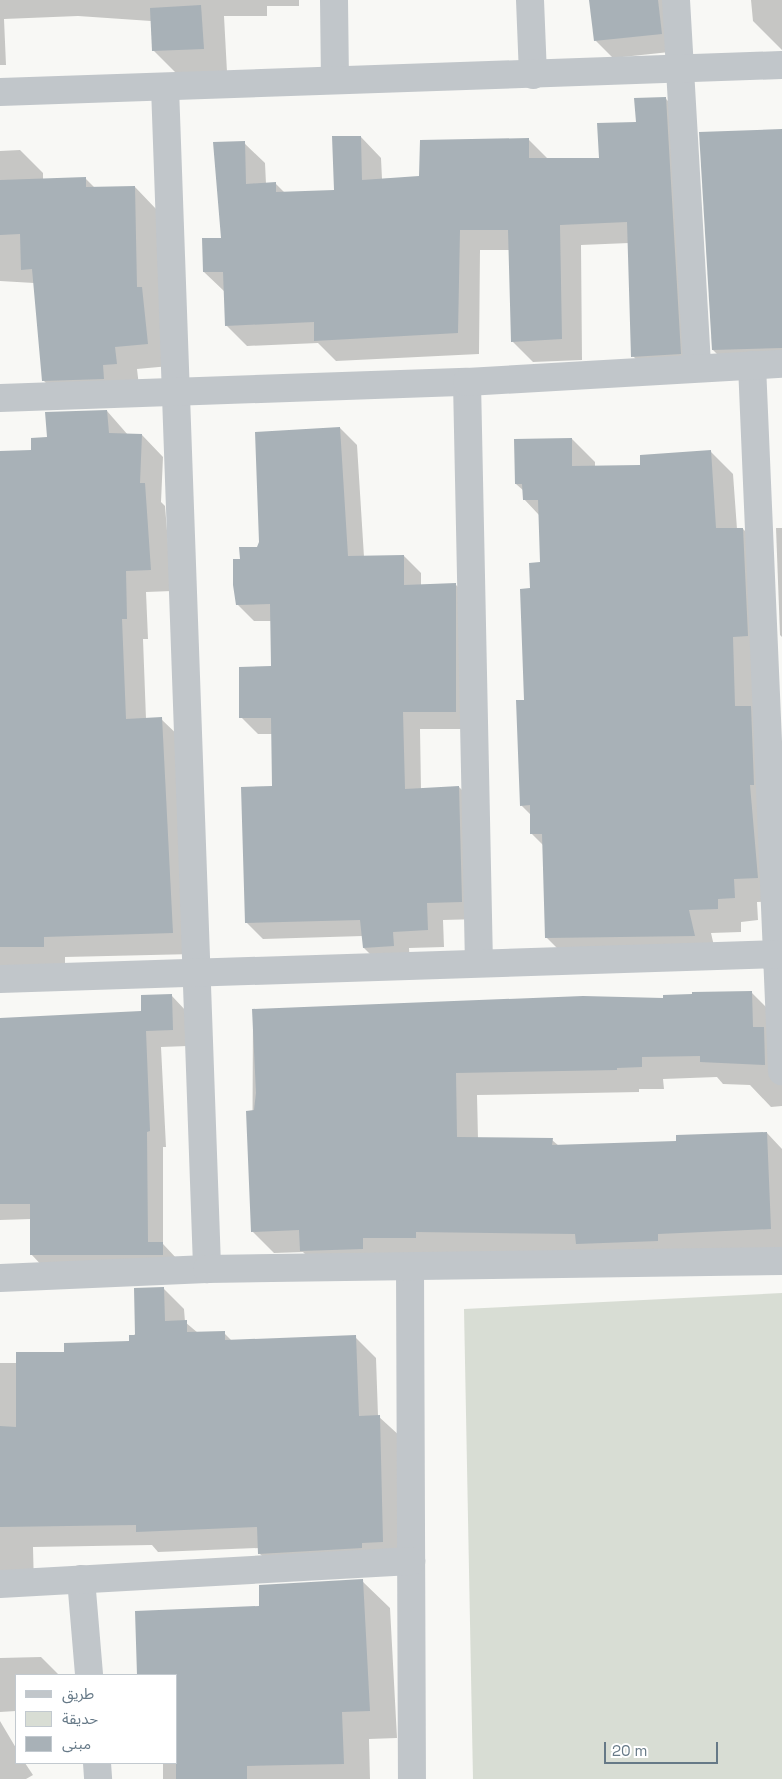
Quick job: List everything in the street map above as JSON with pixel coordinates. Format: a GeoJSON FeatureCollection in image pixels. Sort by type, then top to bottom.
{"type":"FeatureCollection","features":[{"type":"Feature","properties":{"kind":"street"},"geometry":{"type":"LineString","coordinates":[[334,0],[335,80]]}},
{"type":"Feature","properties":{"kind":"street"},"geometry":{"type":"LineString","coordinates":[[530,0],[533,75]]}},
{"type":"Feature","properties":{"kind":"street"},"geometry":{"type":"LineString","coordinates":[[676,0],[697,367]]}},
{"type":"Feature","properties":{"kind":"street"},"geometry":{"type":"LineString","coordinates":[[0,92],[782,65]]}},
{"type":"Feature","properties":{"kind":"street"},"geometry":{"type":"LineString","coordinates":[[165,86],[174,394],[207,1269]]}},
{"type":"Feature","properties":{"kind":"street"},"geometry":{"type":"LineString","coordinates":[[752,364],[773,660],[782,1071]]}},
{"type":"Feature","properties":{"kind":"street"},"geometry":{"type":"LineString","coordinates":[[0,398],[174,394],[467,382],[697,367],[782,364]]}},
{"type":"Feature","properties":{"kind":"street"},"geometry":{"type":"LineString","coordinates":[[467,382],[480,963]]}},
{"type":"Feature","properties":{"kind":"street"},"geometry":{"type":"LineString","coordinates":[[0,979],[197,975],[480,963],[780,954]]}},
{"type":"Feature","properties":{"kind":"street"},"geometry":{"type":"LineString","coordinates":[[0,1278],[207,1269],[782,1261]]}},
{"type":"Feature","properties":{"kind":"street"},"geometry":{"type":"LineString","coordinates":[[410,1267],[412,1779]]}},
{"type":"Feature","properties":{"kind":"street"},"geometry":{"type":"LineString","coordinates":[[0,1584],[411,1562]]}},
{"type":"Feature","properties":{"kind":"street"},"geometry":{"type":"LineString","coordinates":[[81,1579],[90,1674]]}},
{"type":"Feature","properties":{"kind":"street"},"geometry":{"type":"LineString","coordinates":[[97,1764],[98,1779]]}},
{"type":"Feature","properties":{"kind":"green space"},"geometry":{"type":"Polygon","coordinates":[[[782,1293],[782,1779],[473,1779],[464,1309],[782,1293]]]}},
{"type":"Feature","properties":{"kind":"building"},"geometry":{"type":"Polygon","coordinates":[[[589,0],[658,0],[662,34],[594,41],[589,0]]]}},
{"type":"Feature","properties":{"kind":"building"},"geometry":{"type":"Polygon","coordinates":[[[201,5],[204,49],[152,51],[150,8],[201,5]]]}},
{"type":"Feature","properties":{"kind":"building"},"geometry":{"type":"Polygon","coordinates":[[[666,97],[681,354],[631,357],[627,222],[560,225],[562,339],[511,342],[508,230],[460,230],[458,333],[314,341],[314,322],[225,326],[223,272],[203,272],[202,238],[221,238],[213,142],[245,141],[246,184],[276,182],[276,192],[334,190],[332,136],[361,136],[362,180],[419,176],[420,140],[529,138],[529,158],[599,158],[597,123],[636,122],[634,98],[666,97]]]}},
{"type":"Feature","properties":{"kind":"building"},"geometry":{"type":"Polygon","coordinates":[[[782,129],[782,348],[712,350],[699,132],[782,129]]]}},
{"type":"Feature","properties":{"kind":"building"},"geometry":{"type":"Polygon","coordinates":[[[86,177],[86,187],[135,186],[137,287],[142,287],[148,344],[115,347],[117,364],[103,365],[104,379],[42,381],[32,269],[21,270],[20,234],[0,235],[0,180],[86,177]]]}},
{"type":"Feature","properties":{"kind":"building"},"geometry":{"type":"Polygon","coordinates":[[[107,410],[109,433],[142,434],[140,483],[145,483],[151,570],[126,571],[127,619],[122,619],[126,719],[162,717],[173,933],[44,937],[44,947],[0,947],[0,451],[31,450],[31,438],[47,437],[45,412],[107,410]]]}},
{"type":"Feature","properties":{"kind":"building"},"geometry":{"type":"Polygon","coordinates":[[[340,427],[348,556],[404,555],[404,585],[456,583],[456,712],[403,712],[405,789],[459,786],[462,902],[427,903],[428,930],[393,932],[394,946],[363,948],[360,920],[245,923],[241,787],[272,786],[271,718],[239,718],[239,667],[271,666],[270,604],[236,605],[233,585],[233,559],[240,559],[239,547],[257,547],[259,542],[255,432],[340,427]]]}},
{"type":"Feature","properties":{"kind":"building"},"geometry":{"type":"Polygon","coordinates":[[[572,438],[572,466],[640,465],[640,455],[711,450],[716,528],[743,528],[748,636],[733,637],[735,706],[751,706],[754,785],[750,785],[758,878],[734,879],[735,898],[718,899],[718,909],[689,910],[695,936],[545,938],[542,834],[530,834],[530,805],[520,806],[516,700],[524,700],[520,589],[530,588],[529,563],[540,562],[538,500],[523,500],[522,484],[515,484],[514,439],[572,438]]]}},
{"type":"Feature","properties":{"kind":"building"},"geometry":{"type":"Polygon","coordinates":[[[752,991],[753,1027],[764,1027],[765,1065],[700,1062],[700,1056],[642,1057],[642,1067],[617,1068],[617,1070],[456,1073],[457,1137],[553,1138],[552,1145],[676,1141],[676,1135],[767,1132],[771,1229],[658,1234],[658,1241],[576,1244],[575,1234],[416,1232],[416,1238],[363,1238],[363,1249],[300,1251],[299,1230],[251,1232],[246,1111],[254,1110],[256,1093],[252,1009],[583,996],[663,998],[663,995],[692,994],[692,992],[752,991]]]}},
{"type":"Feature","properties":{"kind":"building"},"geometry":{"type":"Polygon","coordinates":[[[172,994],[173,1030],[146,1031],[150,1131],[147,1132],[148,1242],[163,1242],[163,1255],[30,1255],[30,1204],[0,1204],[0,1018],[141,1011],[141,995],[172,994]]]}},
{"type":"Feature","properties":{"kind":"building"},"geometry":{"type":"Polygon","coordinates":[[[164,1287],[165,1321],[187,1320],[187,1332],[225,1331],[225,1340],[356,1335],[359,1416],[380,1415],[383,1542],[362,1543],[362,1548],[258,1554],[257,1527],[136,1532],[136,1525],[0,1527],[0,1426],[16,1427],[16,1352],[64,1352],[64,1343],[129,1341],[129,1335],[135,1335],[134,1288],[164,1287]]]}},
{"type":"Feature","properties":{"kind":"building"},"geometry":{"type":"Polygon","coordinates":[[[363,1579],[370,1711],[342,1712],[344,1764],[247,1766],[247,1779],[176,1779],[176,1764],[178,1764],[178,1674],[137,1674],[135,1611],[259,1606],[259,1585],[363,1579]]]}}]}
